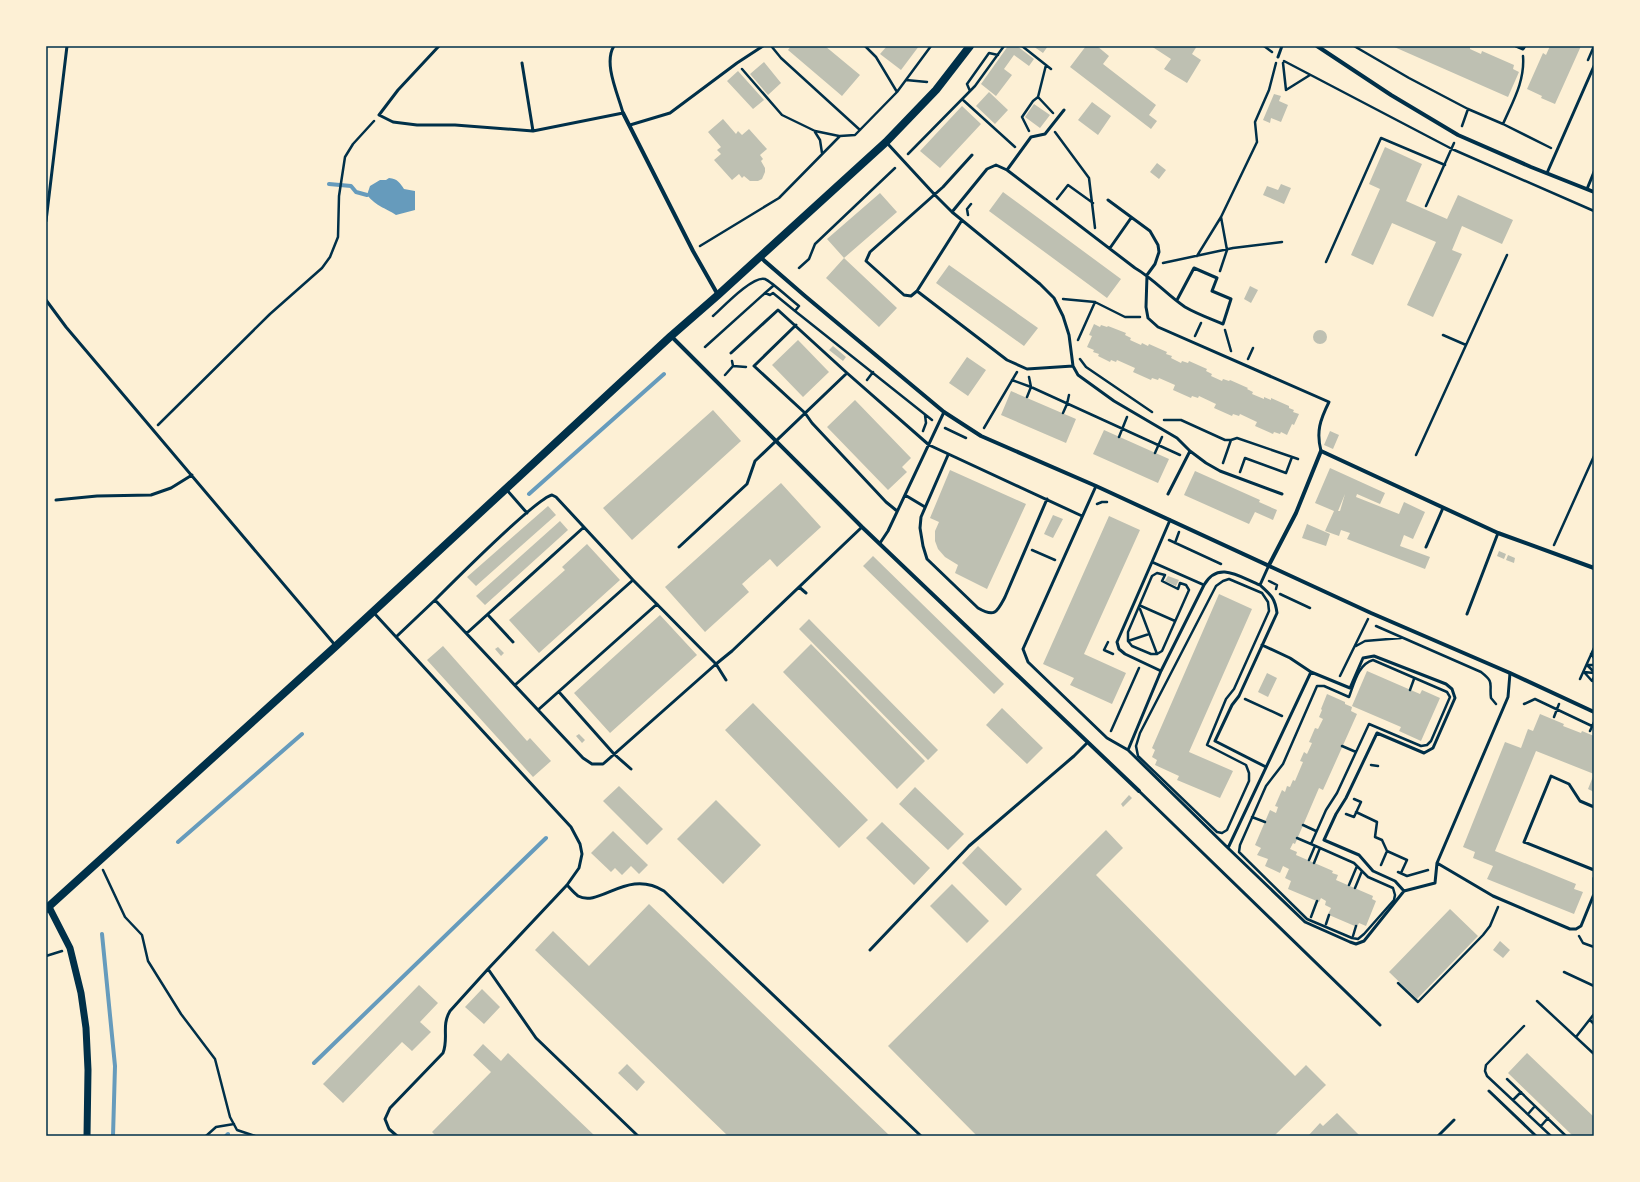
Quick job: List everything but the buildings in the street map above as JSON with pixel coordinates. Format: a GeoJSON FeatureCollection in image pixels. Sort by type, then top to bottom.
{"type":"FeatureCollection","features":[{"type":"Feature","properties":{"kind":"main road"},"geometry":{"type":"LineString","coordinates":[[47,908],[336,646],[671,336],[886,142],[936,90],[970,46]]}},
{"type":"Feature","properties":{"kind":"street"},"geometry":{"type":"LineString","coordinates":[[1317,46],[1391,95],[1458,135],[1594,192]]}},
{"type":"Feature","properties":{"kind":"street"},"geometry":{"type":"LineString","coordinates":[[623,113],[693,251],[718,295]]}},
{"type":"Feature","properties":{"kind":"street"},"geometry":{"type":"LineString","coordinates":[[760,257],[804,296],[944,412],[981,436],[1096,486],[1371,613],[1510,673],[1594,712]]}},
{"type":"Feature","properties":{"kind":"street"},"geometry":{"type":"LineString","coordinates":[[671,336],[862,526],[1087,743],[1139,791]]}},
{"type":"Feature","properties":{"kind":"street"},"geometry":{"type":"LineString","coordinates":[[1269,565],[1296,513],[1321,452],[1498,533],[1594,568]]}},
{"type":"Feature","properties":{"kind":"street"},"geometry":{"type":"LineString","coordinates":[[47,908],[70,948],[79,981],[86,1028],[88,1070],[87,1136]]}},
{"type":"Feature","properties":{"kind":"lane"},"geometry":{"type":"LineString","coordinates":[[46,221],[67,46]]}},
{"type":"Feature","properties":{"kind":"lane"},"geometry":{"type":"LineString","coordinates":[[439,46],[398,90],[379,115],[392,122],[417,125],[454,125],[533,131],[623,113],[610,68],[609,58],[614,46]]}},
{"type":"Feature","properties":{"kind":"lane"},"geometry":{"type":"LineString","coordinates":[[630,125],[670,113],[737,63],[763,46]]}},
{"type":"Feature","properties":{"kind":"lane"},"geometry":{"type":"LineString","coordinates":[[1278,57],[1282,46]]}},
{"type":"Feature","properties":{"kind":"lane"},"geometry":{"type":"LineString","coordinates":[[1516,46],[1524,48]]}},
{"type":"Feature","properties":{"kind":"lane"},"geometry":{"type":"LineString","coordinates":[[522,63],[533,131]]}},
{"type":"Feature","properties":{"kind":"lane"},"geometry":{"type":"LineString","coordinates":[[1547,173],[1594,66]]}},
{"type":"Feature","properties":{"kind":"lane"},"geometry":{"type":"LineString","coordinates":[[1006,170],[1031,137],[1045,134],[1064,110]]}},
{"type":"Feature","properties":{"kind":"lane"},"geometry":{"type":"LineString","coordinates":[[886,142],[952,212],[1040,284],[1054,298],[1069,335],[1072,366],[1078,375],[1130,410],[1177,438],[1190,451],[1220,471],[1282,494]]}},
{"type":"Feature","properties":{"kind":"lane"},"geometry":{"type":"LineString","coordinates":[[962,220],[917,291],[911,296],[904,295],[866,261],[870,252],[935,195],[972,155]]}},
{"type":"Feature","properties":{"kind":"lane"},"geometry":{"type":"LineString","coordinates":[[952,212],[987,169],[996,165],[1006,170],[1147,275],[1185,307],[1223,324],[1231,299],[1212,291],[1217,278],[1194,268],[1177,300]]}},
{"type":"Feature","properties":{"kind":"lane"},"geometry":{"type":"LineString","coordinates":[[1587,189],[1594,172]]}},
{"type":"Feature","properties":{"kind":"lane"},"geometry":{"type":"LineString","coordinates":[[1108,200],[1150,231],[1158,245],[1159,252],[1155,264],[1147,275],[1146,307],[1148,318],[1158,327],[1329,402],[1323,413],[1318,438],[1321,452]]}},
{"type":"Feature","properties":{"kind":"lane"},"geometry":{"type":"LineString","coordinates":[[1110,248],[1131,218]]}},
{"type":"Feature","properties":{"kind":"lane"},"geometry":{"type":"LineString","coordinates":[[917,291],[1007,360],[1027,370],[1072,366]]}},
{"type":"Feature","properties":{"kind":"lane"},"geometry":{"type":"LineString","coordinates":[[46,300],[66,327],[154,429],[336,646]]}},
{"type":"Feature","properties":{"kind":"lane"},"geometry":{"type":"LineString","coordinates":[[731,354],[778,310],[796,325],[847,374],[929,445],[1082,516]]}},
{"type":"Feature","properties":{"kind":"lane"},"geometry":{"type":"LineString","coordinates":[[796,325],[754,366],[805,413],[812,423],[886,502],[897,511]]}},
{"type":"Feature","properties":{"kind":"lane"},"geometry":{"type":"LineString","coordinates":[[679,547],[748,484],[754,461],[847,374]]}},
{"type":"Feature","properties":{"kind":"lane"},"geometry":{"type":"LineString","coordinates":[[880,543],[888,531],[944,412]]}},
{"type":"Feature","properties":{"kind":"lane"},"geometry":{"type":"LineString","coordinates":[[1168,494],[1190,451]]}},
{"type":"Feature","properties":{"kind":"lane"},"geometry":{"type":"LineString","coordinates":[[948,455],[921,517],[920,528],[922,546],[927,559],[978,608],[987,614],[993,614],[998,610],[1005,597],[1046,499]]}},
{"type":"Feature","properties":{"kind":"lane"},"geometry":{"type":"LineString","coordinates":[[56,500],[97,496],[151,495],[171,488],[192,475]]}},
{"type":"Feature","properties":{"kind":"lane"},"geometry":{"type":"LineString","coordinates":[[1096,486],[1023,649],[1028,662],[1107,738],[1128,750],[1305,922],[1356,944],[1364,941],[1404,891],[1435,883],[1437,863],[1508,697],[1510,673]]}},
{"type":"Feature","properties":{"kind":"lane"},"geometry":{"type":"LineString","coordinates":[[506,489],[527,513]]}},
{"type":"Feature","properties":{"kind":"lane"},"geometry":{"type":"LineString","coordinates":[[905,494],[925,507]]}},
{"type":"Feature","properties":{"kind":"lane"},"geometry":{"type":"LineString","coordinates":[[396,637],[527,513],[547,496],[552,495],[556,497],[633,580],[716,664],[726,680]]}},
{"type":"Feature","properties":{"kind":"lane"},"geometry":{"type":"LineString","coordinates":[[1426,547],[1443,508]]}},
{"type":"Feature","properties":{"kind":"lane"},"geometry":{"type":"LineString","coordinates":[[1161,671],[1125,654],[1119,649],[1117,642],[1170,520]]}},
{"type":"Feature","properties":{"kind":"lane"},"geometry":{"type":"LineString","coordinates":[[435,600],[583,758],[592,764],[603,764],[732,651],[862,526]]}},
{"type":"Feature","properties":{"kind":"lane"},"geometry":{"type":"LineString","coordinates":[[466,634],[584,527]]}},
{"type":"Feature","properties":{"kind":"lane"},"geometry":{"type":"LineString","coordinates":[[1467,614],[1498,533]]}},
{"type":"Feature","properties":{"kind":"lane"},"geometry":{"type":"LineString","coordinates":[[1152,562],[1204,585]]}},
{"type":"Feature","properties":{"kind":"lane"},"geometry":{"type":"LineString","coordinates":[[1260,585],[1269,565]]}},
{"type":"Feature","properties":{"kind":"lane"},"geometry":{"type":"LineString","coordinates":[[1128,750],[1129,744],[1161,671],[1204,585],[1209,577],[1214,573],[1228,571],[1260,585],[1273,596],[1276,603],[1277,613],[1239,696],[1232,705],[1215,742],[1266,767]]}},
{"type":"Feature","properties":{"kind":"lane"},"geometry":{"type":"LineString","coordinates":[[515,685],[633,580]]}},
{"type":"Feature","properties":{"kind":"lane"},"geometry":{"type":"LineString","coordinates":[[799,587],[806,593]]}},
{"type":"Feature","properties":{"kind":"lane"},"geometry":{"type":"LineString","coordinates":[[538,710],[657,604]]}},
{"type":"Feature","properties":{"kind":"lane"},"geometry":{"type":"LineString","coordinates":[[373,612],[571,827],[580,844],[582,854],[579,868],[567,885],[488,968],[450,1011],[445,1019],[446,1046],[443,1053],[390,1108],[385,1119],[389,1129],[396,1136]]}},
{"type":"Feature","properties":{"kind":"lane"},"geometry":{"type":"LineString","coordinates":[[488,615],[513,642]]}},
{"type":"Feature","properties":{"kind":"lane"},"geometry":{"type":"LineString","coordinates":[[1262,645],[1290,658],[1311,672],[1350,688],[1363,658],[1374,656],[1446,684],[1452,689],[1455,698],[1433,748],[1424,753],[1377,733],[1324,840],[1359,855],[1373,871],[1395,881],[1404,891]]}},
{"type":"Feature","properties":{"kind":"lane"},"geometry":{"type":"LineString","coordinates":[[1228,848],[1311,672]]}},
{"type":"Feature","properties":{"kind":"lane"},"geometry":{"type":"LineString","coordinates":[[559,692],[614,754],[631,769]]}},
{"type":"Feature","properties":{"kind":"lane"},"geometry":{"type":"LineString","coordinates":[[870,950],[969,846],[1074,756],[1087,743]]}},
{"type":"Feature","properties":{"kind":"lane"},"geometry":{"type":"LineString","coordinates":[[1594,807],[1580,801],[1569,784],[1551,776],[1524,842],[1594,870]]}},
{"type":"Feature","properties":{"kind":"lane"},"geometry":{"type":"LineString","coordinates":[[1139,791],[1380,1025]]}},
{"type":"Feature","properties":{"kind":"lane"},"geometry":{"type":"LineString","coordinates":[[1437,863],[1500,900],[1570,929],[1576,929],[1581,926],[1594,894],[1594,878]]}},
{"type":"Feature","properties":{"kind":"lane"},"geometry":{"type":"LineString","coordinates":[[567,885],[578,896],[590,899],[616,888],[631,884],[645,883],[656,886],[664,891],[921,1136]]}},
{"type":"Feature","properties":{"kind":"lane"},"geometry":{"type":"LineString","coordinates":[[488,968],[536,1038],[638,1136]]}},
{"type":"Feature","properties":{"kind":"lane"},"geometry":{"type":"LineString","coordinates":[[1490,1091],[1536,1136]]}},
{"type":"Feature","properties":{"kind":"lane"},"geometry":{"type":"LineString","coordinates":[[1438,1136],[1454,1120]]}},
{"type":"Feature","properties":{"kind":"path"},"geometry":{"type":"LineString","coordinates":[[771,46],[781,58],[860,130]]}},
{"type":"Feature","properties":{"kind":"path"},"geometry":{"type":"LineString","coordinates":[[865,46],[876,58],[897,92]]}},
{"type":"Feature","properties":{"kind":"path"},"geometry":{"type":"LineString","coordinates":[[737,63],[782,115],[815,131],[840,136],[855,135],[897,92],[931,46]]}},
{"type":"Feature","properties":{"kind":"path"},"geometry":{"type":"LineString","coordinates":[[908,154],[970,91],[1004,46]]}},
{"type":"Feature","properties":{"kind":"path"},"geometry":{"type":"LineString","coordinates":[[1022,46],[1051,69]]}},
{"type":"Feature","properties":{"kind":"path"},"geometry":{"type":"LineString","coordinates":[[1354,46],[1409,78],[1468,109],[1556,150]]}},
{"type":"Feature","properties":{"kind":"path"},"geometry":{"type":"LineString","coordinates":[[1503,124],[1521,84],[1524,68],[1524,48]]}},
{"type":"Feature","properties":{"kind":"path"},"geometry":{"type":"LineString","coordinates":[[970,91],[967,84],[989,53],[998,55]]}},
{"type":"Feature","properties":{"kind":"path"},"geometry":{"type":"LineString","coordinates":[[1197,256],[1221,217],[1257,142],[1255,122],[1268,90],[1278,57]]}},
{"type":"Feature","properties":{"kind":"path"},"geometry":{"type":"LineString","coordinates":[[1311,75],[1286,90],[1282,67],[1284,61],[1311,75],[1452,149],[1594,211]]}},
{"type":"Feature","properties":{"kind":"path"},"geometry":{"type":"LineString","coordinates":[[1031,137],[1022,118],[1033,101],[1038,97],[1046,65]]}},
{"type":"Feature","properties":{"kind":"path"},"geometry":{"type":"LineString","coordinates":[[906,80],[928,82]]}},
{"type":"Feature","properties":{"kind":"path"},"geometry":{"type":"LineString","coordinates":[[1038,97],[1057,118]]}},
{"type":"Feature","properties":{"kind":"path"},"geometry":{"type":"LineString","coordinates":[[962,99],[1020,152]]}},
{"type":"Feature","properties":{"kind":"path"},"geometry":{"type":"LineString","coordinates":[[1462,126],[1468,109]]}},
{"type":"Feature","properties":{"kind":"path"},"geometry":{"type":"LineString","coordinates":[[154,429],[270,314],[322,268],[330,257],[338,237],[340,188],[347,151],[379,115]]}},
{"type":"Feature","properties":{"kind":"path"},"geometry":{"type":"LineString","coordinates":[[1050,128],[1089,178],[1093,204],[1095,237]]}},
{"type":"Feature","properties":{"kind":"path"},"geometry":{"type":"LineString","coordinates":[[815,131],[820,140],[822,153]]}},
{"type":"Feature","properties":{"kind":"path"},"geometry":{"type":"LineString","coordinates":[[693,251],[778,198],[840,136]]}},
{"type":"Feature","properties":{"kind":"path"},"geometry":{"type":"LineString","coordinates":[[1326,262],[1381,138],[1445,164]]}},
{"type":"Feature","properties":{"kind":"path"},"geometry":{"type":"LineString","coordinates":[[1426,206],[1456,140]]}},
{"type":"Feature","properties":{"kind":"path"},"geometry":{"type":"LineString","coordinates":[[799,268],[809,259],[815,244],[895,168]]}},
{"type":"Feature","properties":{"kind":"path"},"geometry":{"type":"LineString","coordinates":[[1053,205],[1068,184],[1093,204]]}},
{"type":"Feature","properties":{"kind":"path"},"geometry":{"type":"LineString","coordinates":[[972,203],[967,209],[968,216],[974,220]]}},
{"type":"Feature","properties":{"kind":"path"},"geometry":{"type":"LineString","coordinates":[[1217,278],[1227,250],[1221,217]]}},
{"type":"Feature","properties":{"kind":"path"},"geometry":{"type":"LineString","coordinates":[[1155,264],[1227,250],[1282,242]]}},
{"type":"Feature","properties":{"kind":"path"},"geometry":{"type":"LineString","coordinates":[[1416,454],[1507,255]]}},
{"type":"Feature","properties":{"kind":"path"},"geometry":{"type":"LineString","coordinates":[[713,316],[756,279],[764,279]]}},
{"type":"Feature","properties":{"kind":"path"},"geometry":{"type":"LineString","coordinates":[[706,347],[772,286]]}},
{"type":"Feature","properties":{"kind":"path"},"geometry":{"type":"LineString","coordinates":[[765,293],[770,295],[773,293],[795,310]]}},
{"type":"Feature","properties":{"kind":"path"},"geometry":{"type":"LineString","coordinates":[[1059,294],[1066,305]]}},
{"type":"Feature","properties":{"kind":"path"},"geometry":{"type":"LineString","coordinates":[[1054,298],[1095,302],[1125,317],[1148,318]]}},
{"type":"Feature","properties":{"kind":"path"},"geometry":{"type":"LineString","coordinates":[[1075,338],[1076,344],[1095,302]]}},
{"type":"Feature","properties":{"kind":"path"},"geometry":{"type":"LineString","coordinates":[[1192,342],[1205,316]]}},
{"type":"Feature","properties":{"kind":"path"},"geometry":{"type":"LineString","coordinates":[[1223,324],[1234,361]]}},
{"type":"Feature","properties":{"kind":"path"},"geometry":{"type":"LineString","coordinates":[[1443,335],[1466,345]]}},
{"type":"Feature","properties":{"kind":"path"},"geometry":{"type":"LineString","coordinates":[[731,354],[733,366]]}},
{"type":"Feature","properties":{"kind":"path"},"geometry":{"type":"LineString","coordinates":[[1078,356],[1086,367],[1164,420],[1181,420],[1225,440],[1237,438],[1298,459]]}},
{"type":"Feature","properties":{"kind":"path"},"geometry":{"type":"LineString","coordinates":[[733,366],[744,368],[754,366]]}},
{"type":"Feature","properties":{"kind":"path"},"geometry":{"type":"LineString","coordinates":[[725,375],[733,366]]}},
{"type":"Feature","properties":{"kind":"path"},"geometry":{"type":"LineString","coordinates":[[981,436],[986,422],[1020,366]]}},
{"type":"Feature","properties":{"kind":"path"},"geometry":{"type":"LineString","coordinates":[[867,380],[873,372]]}},
{"type":"Feature","properties":{"kind":"path"},"geometry":{"type":"LineString","coordinates":[[1012,380],[1031,387],[1186,457]]}},
{"type":"Feature","properties":{"kind":"path"},"geometry":{"type":"LineString","coordinates":[[1026,397],[1031,387]]}},
{"type":"Feature","properties":{"kind":"path"},"geometry":{"type":"LineString","coordinates":[[1063,413],[1069,395]]}},
{"type":"Feature","properties":{"kind":"path"},"geometry":{"type":"LineString","coordinates":[[1119,437],[1130,410]]}},
{"type":"Feature","properties":{"kind":"path"},"geometry":{"type":"LineString","coordinates":[[919,436],[926,423],[926,415]]}},
{"type":"Feature","properties":{"kind":"path"},"geometry":{"type":"LineString","coordinates":[[1155,453],[1164,431]]}},
{"type":"Feature","properties":{"kind":"path"},"geometry":{"type":"LineString","coordinates":[[1220,471],[1231,440]]}},
{"type":"Feature","properties":{"kind":"path"},"geometry":{"type":"LineString","coordinates":[[1553,547],[1594,456]]}},
{"type":"Feature","properties":{"kind":"path"},"geometry":{"type":"LineString","coordinates":[[1238,478],[1245,458],[1286,473],[1292,457]]}},
{"type":"Feature","properties":{"kind":"path"},"geometry":{"type":"LineString","coordinates":[[1094,511],[1097,504],[1108,502]]}},
{"type":"Feature","properties":{"kind":"path"},"geometry":{"type":"LineString","coordinates":[[1026,547],[1061,562]]}},
{"type":"Feature","properties":{"kind":"path"},"geometry":{"type":"LineString","coordinates":[[1157,573],[1165,575],[1162,581],[1178,589],[1180,583],[1186,585],[1190,590],[1162,651],[1156,654],[1151,654],[1132,646],[1128,641],[1128,632],[1139,606],[1152,576],[1157,573]]}},
{"type":"Feature","properties":{"kind":"path"},"geometry":{"type":"LineString","coordinates":[[1230,579],[1262,593],[1268,602],[1269,611],[1234,689],[1226,699],[1207,745],[1246,765],[1249,773],[1249,781],[1227,830],[1222,833],[1217,832],[1138,756],[1136,746],[1140,733],[1216,586],[1223,581],[1230,579]]}},
{"type":"Feature","properties":{"kind":"path"},"geometry":{"type":"LineString","coordinates":[[1134,603],[1175,621]]}},
{"type":"Feature","properties":{"kind":"path"},"geometry":{"type":"LineString","coordinates":[[1139,606],[1156,654]]}},
{"type":"Feature","properties":{"kind":"path"},"geometry":{"type":"LineString","coordinates":[[1337,683],[1371,613]]}},
{"type":"Feature","properties":{"kind":"path"},"geometry":{"type":"LineString","coordinates":[[1367,622],[1481,672],[1490,679],[1492,683],[1491,698],[1496,705],[1499,699]]}},
{"type":"Feature","properties":{"kind":"path"},"geometry":{"type":"LineString","coordinates":[[1128,641],[1149,634]]}},
{"type":"Feature","properties":{"kind":"path"},"geometry":{"type":"LineString","coordinates":[[1111,636],[1104,650],[1118,657]]}},
{"type":"Feature","properties":{"kind":"path"},"geometry":{"type":"LineString","coordinates":[[1354,647],[1365,641],[1402,638]]}},
{"type":"Feature","properties":{"kind":"path"},"geometry":{"type":"LineString","coordinates":[[1580,679],[1593,654],[1594,648]]}},
{"type":"Feature","properties":{"kind":"path"},"geometry":{"type":"LineString","coordinates":[[1593,654],[1594,658]]}},
{"type":"Feature","properties":{"kind":"path"},"geometry":{"type":"LineString","coordinates":[[1587,665],[1594,665]]}},
{"type":"Feature","properties":{"kind":"path"},"geometry":{"type":"LineString","coordinates":[[1587,665],[1594,673]]}},
{"type":"Feature","properties":{"kind":"path"},"geometry":{"type":"LineString","coordinates":[[1104,728],[1110,734],[1139,666]]}},
{"type":"Feature","properties":{"kind":"path"},"geometry":{"type":"LineString","coordinates":[[1584,672],[1594,673]]}},
{"type":"Feature","properties":{"kind":"path"},"geometry":{"type":"LineString","coordinates":[[1584,672],[1592,681],[1594,677]]}},
{"type":"Feature","properties":{"kind":"path"},"geometry":{"type":"LineString","coordinates":[[1410,690],[1415,678]]}},
{"type":"Feature","properties":{"kind":"path"},"geometry":{"type":"LineString","coordinates":[[1239,696],[1289,719]]}},
{"type":"Feature","properties":{"kind":"path"},"geometry":{"type":"LineString","coordinates":[[1524,704],[1535,699],[1593,726]]}},
{"type":"Feature","properties":{"kind":"path"},"geometry":{"type":"LineString","coordinates":[[1590,731],[1594,722]]}},
{"type":"Feature","properties":{"kind":"path"},"geometry":{"type":"LineString","coordinates":[[1129,744],[1136,746]]}},
{"type":"Feature","properties":{"kind":"path"},"geometry":{"type":"LineString","coordinates":[[1342,746],[1356,752]]}},
{"type":"Feature","properties":{"kind":"path"},"geometry":{"type":"LineString","coordinates":[[1366,768],[1372,764],[1378,766]]}},
{"type":"Feature","properties":{"kind":"path"},"geometry":{"type":"LineString","coordinates":[[1343,812],[1354,817],[1361,802],[1352,798],[1355,792]]}},
{"type":"Feature","properties":{"kind":"path"},"geometry":{"type":"LineString","coordinates":[[1356,812],[1376,822],[1375,837],[1382,840],[1387,851],[1407,860],[1401,873]]}},
{"type":"Feature","properties":{"kind":"path"},"geometry":{"type":"LineString","coordinates":[[1252,817],[1265,822]]}},
{"type":"Feature","properties":{"kind":"path"},"geometry":{"type":"LineString","coordinates":[[1303,826],[1316,831]]}},
{"type":"Feature","properties":{"kind":"path"},"geometry":{"type":"LineString","coordinates":[[1298,838],[1311,844]]}},
{"type":"Feature","properties":{"kind":"path"},"geometry":{"type":"LineString","coordinates":[[1309,860],[1315,846]]}},
{"type":"Feature","properties":{"kind":"path"},"geometry":{"type":"LineString","coordinates":[[1314,863],[1320,848]]}},
{"type":"Feature","properties":{"kind":"path"},"geometry":{"type":"LineString","coordinates":[[1381,865],[1387,851]]}},
{"type":"Feature","properties":{"kind":"path"},"geometry":{"type":"LineString","coordinates":[[99,861],[125,917],[142,935],[148,961],[181,1014],[215,1059],[230,1117],[237,1130],[255,1136]]}},
{"type":"Feature","properties":{"kind":"path"},"geometry":{"type":"LineString","coordinates":[[1374,862],[1388,868]]}},
{"type":"Feature","properties":{"kind":"path"},"geometry":{"type":"LineString","coordinates":[[1394,871],[1407,876],[1428,871],[1430,863]]}},
{"type":"Feature","properties":{"kind":"path"},"geometry":{"type":"LineString","coordinates":[[1349,885],[1357,866]]}},
{"type":"Feature","properties":{"kind":"path"},"geometry":{"type":"LineString","coordinates":[[1355,888],[1362,871]]}},
{"type":"Feature","properties":{"kind":"path"},"geometry":{"type":"LineString","coordinates":[[1398,983],[1418,1002],[1483,935],[1490,926],[1500,900]]}},
{"type":"Feature","properties":{"kind":"path"},"geometry":{"type":"LineString","coordinates":[[1310,920],[1317,901]]}},
{"type":"Feature","properties":{"kind":"path"},"geometry":{"type":"LineString","coordinates":[[1325,926],[1330,915]]}},
{"type":"Feature","properties":{"kind":"path"},"geometry":{"type":"LineString","coordinates":[[1352,938],[1356,926]]}},
{"type":"Feature","properties":{"kind":"path"},"geometry":{"type":"LineString","coordinates":[[1576,929],[1583,943],[1594,947]]}},
{"type":"Feature","properties":{"kind":"path"},"geometry":{"type":"LineString","coordinates":[[46,956],[70,948]]}},
{"type":"Feature","properties":{"kind":"path"},"geometry":{"type":"LineString","coordinates":[[1564,972],[1594,986]]}},
{"type":"Feature","properties":{"kind":"path"},"geometry":{"type":"LineString","coordinates":[[1537,1001],[1594,1054]]}},
{"type":"Feature","properties":{"kind":"path"},"geometry":{"type":"LineString","coordinates":[[1576,1037],[1594,1014]]}},
{"type":"Feature","properties":{"kind":"path"},"geometry":{"type":"LineString","coordinates":[[1590,1020],[1594,1024]]}},
{"type":"Feature","properties":{"kind":"path"},"geometry":{"type":"LineString","coordinates":[[1524,1026],[1486,1065],[1485,1071],[1487,1076],[1551,1136]]}},
{"type":"Feature","properties":{"kind":"path"},"geometry":{"type":"LineString","coordinates":[[1507,1079],[1564,1135]]}},
{"type":"Feature","properties":{"kind":"path"},"geometry":{"type":"LineString","coordinates":[[1513,1100],[1520,1092]]}},
{"type":"Feature","properties":{"kind":"path"},"geometry":{"type":"LineString","coordinates":[[1528,1114],[1535,1106]]}},
{"type":"Feature","properties":{"kind":"path"},"geometry":{"type":"LineString","coordinates":[[1541,1126],[1548,1118]]}},
{"type":"Feature","properties":{"kind":"path"},"geometry":{"type":"LineString","coordinates":[[206,1136],[216,1127],[234,1124]]}},
{"type":"Feature","properties":{"kind":"water"},"geometry":{"type":"Polygon","coordinates":[[[389,178],[397,180],[404,189],[415,191],[415,210],[396,215],[377,204],[367,195],[370,186],[380,180],[386,180],[389,178]]]}},
{"type":"Feature","properties":{"kind":"waterway"},"geometry":{"type":"LineString","coordinates":[[329,184],[351,186],[356,192],[367,195]]}},
{"type":"Feature","properties":{"kind":"waterway"},"geometry":{"type":"LineString","coordinates":[[529,494],[664,374]]}},
{"type":"Feature","properties":{"kind":"waterway"},"geometry":{"type":"LineString","coordinates":[[178,842],[302,734]]}},
{"type":"Feature","properties":{"kind":"waterway"},"geometry":{"type":"LineString","coordinates":[[314,1063],[546,838]]}},
{"type":"Feature","properties":{"kind":"waterway"},"geometry":{"type":"LineString","coordinates":[[102,934],[115,1066],[113,1136]]}}]}
